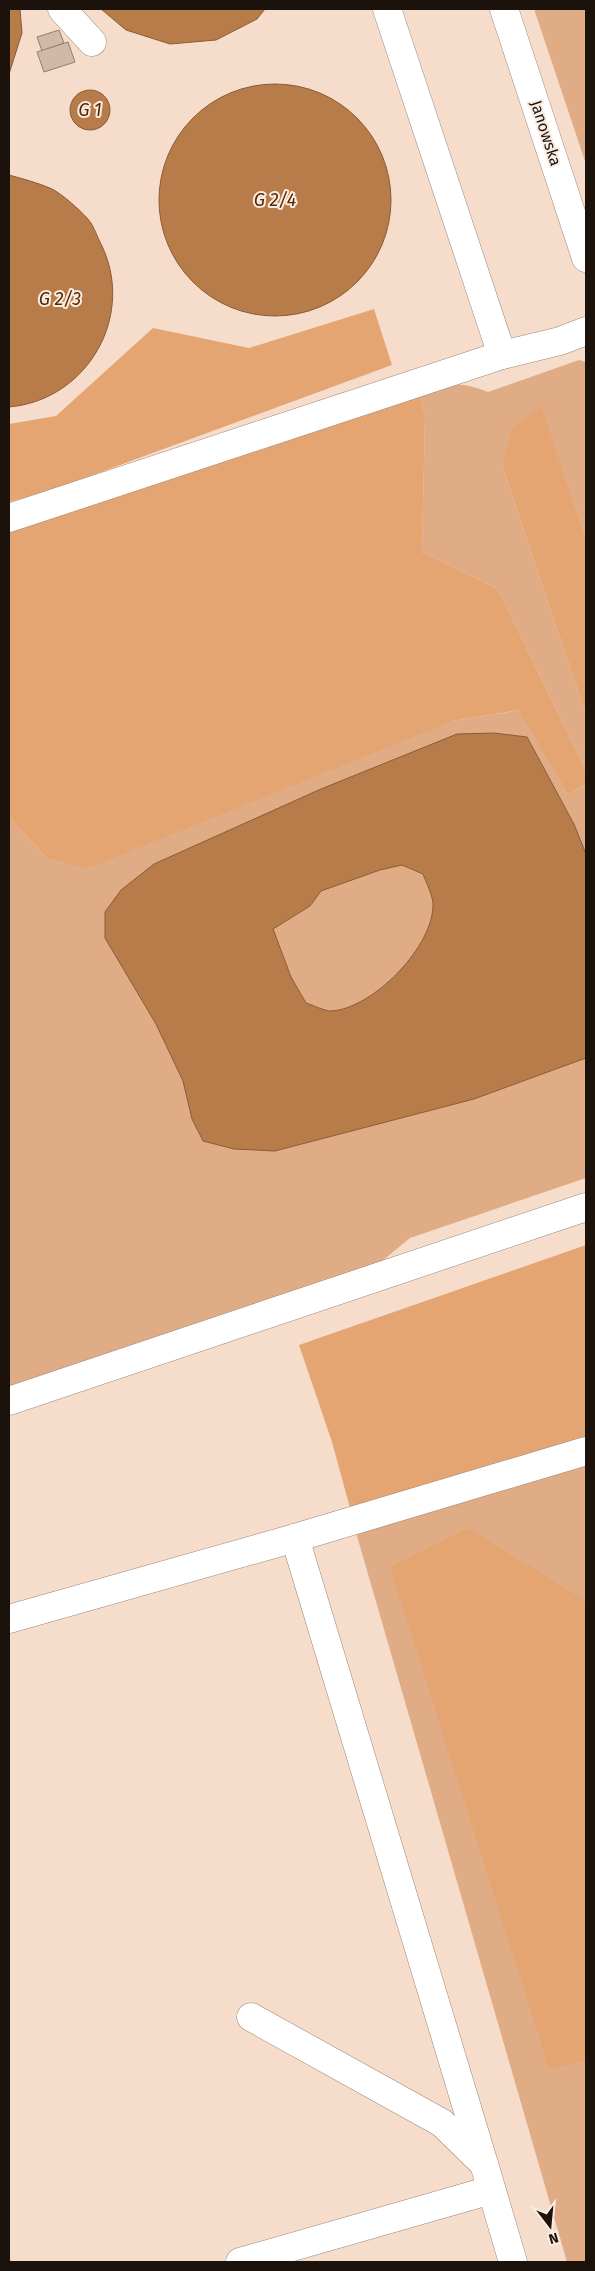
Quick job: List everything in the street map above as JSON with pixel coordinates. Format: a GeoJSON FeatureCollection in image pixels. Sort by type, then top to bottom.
{"type":"FeatureCollection","features":[{"type":"Feature","properties":{"kind":"street"},"geometry":{"type":"LineString","coordinates":[[62,9],[92,42]]}},
{"type":"Feature","properties":{"kind":"street"},"geometry":{"type":"LineString","coordinates":[[387,9],[502,355]]}},
{"type":"Feature","properties":{"kind":"street","name":"Janowska"},"geometry":{"type":"LineString","coordinates":[[504,9],[586,258]]}},
{"type":"Feature","properties":{"kind":"street"},"geometry":{"type":"LineString","coordinates":[[9,518],[502,355],[560,341],[586,331]]}},
{"type":"Feature","properties":{"kind":"street"},"geometry":{"type":"LineString","coordinates":[[9,1401],[586,1206]]}},
{"type":"Feature","properties":{"kind":"street"},"geometry":{"type":"LineString","coordinates":[[9,1619],[295,1538],[586,1451]]}},
{"type":"Feature","properties":{"kind":"street"},"geometry":{"type":"LineString","coordinates":[[295,1538],[512,2262]]}},
{"type":"Feature","properties":{"kind":"street"},"geometry":{"type":"LineString","coordinates":[[251,2017],[442,2123],[484,2164]]}},
{"type":"Feature","properties":{"kind":"street"},"geometry":{"type":"LineString","coordinates":[[240,2262],[491,2190]]}},
{"type":"Feature","properties":{"kind":"shaded area"},"geometry":{"type":"Polygon","coordinates":[[[534,9],[586,9],[586,164],[534,9]]]}},
{"type":"Feature","properties":{"kind":"shaded area"},"geometry":{"type":"Polygon","coordinates":[[[374,309],[392,365],[52,490],[9,502],[9,424],[56,416],[153,328],[249,348],[374,309]]]}},
{"type":"Feature","properties":{"kind":"shaded area"},"geometry":{"type":"Polygon","coordinates":[[[579,360],[586,362],[586,538],[542,407],[502,465],[586,715],[586,771],[498,589],[422,552],[425,417],[420,396],[446,386],[454,385],[469,386],[488,392],[579,360]]]}},
{"type":"Feature","properties":{"kind":"shaded area"},"geometry":{"type":"Polygon","coordinates":[[[420,396],[425,417],[422,552],[498,589],[586,771],[586,784],[568,795],[519,710],[453,721],[86,869],[46,857],[9,817],[9,530],[420,396]]]}},
{"type":"Feature","properties":{"kind":"shaded area"},"geometry":{"type":"Polygon","coordinates":[[[542,406],[586,538],[586,715],[502,465],[512,428],[542,406]]]}},
{"type":"Feature","properties":{"kind":"shaded area"},"geometry":{"type":"Polygon","coordinates":[[[520,710],[568,795],[586,784],[586,854],[574,823],[527,737],[105,938],[156,1024],[183,1081],[192,1119],[275,1151],[474,1099],[586,1058],[586,1178],[410,1238],[371,1270],[9,1391],[9,817],[46,857],[453,721],[520,710]]]}},
{"type":"Feature","properties":{"kind":"shaded area"},"geometry":{"type":"Polygon","coordinates":[[[402,865],[423,874],[433,903],[431,920],[424,937],[413,955],[382,987],[348,1008],[328,1011],[306,1003],[291,977],[272,929],[310,906],[321,891],[380,870],[402,865]]]}},
{"type":"Feature","properties":{"kind":"shaded area"},"geometry":{"type":"Polygon","coordinates":[[[586,1245],[586,1440],[350,1508],[332,1442],[299,1345],[586,1245]]]}},
{"type":"Feature","properties":{"kind":"shaded area"},"geometry":{"type":"Polygon","coordinates":[[[586,1459],[586,2262],[567,2262],[355,1529],[586,1459]]]}},
{"type":"Feature","properties":{"kind":"shaded area"},"geometry":{"type":"Polygon","coordinates":[[[468,1528],[586,1601],[586,2060],[549,2069],[390,1567],[468,1528]]]}},
{"type":"Feature","properties":{"kind":"water"},"geometry":{"type":"Polygon","coordinates":[[[9,9],[20,9],[22,33],[9,74],[9,9]]]}},
{"type":"Feature","properties":{"kind":"water"},"geometry":{"type":"Polygon","coordinates":[[[101,9],[265,9],[257,19],[216,40],[170,44],[126,30],[101,9]]]}},
{"type":"Feature","properties":{"kind":"water","name":"G 2/4"},"geometry":{"type":"Polygon","coordinates":[[[264,84],[286,84],[309,89],[330,97],[349,110],[365,126],[378,145],[386,166],[391,189],[389,223],[378,255],[365,274],[349,290],[330,303],[309,311],[286,316],[264,316],[241,311],[220,303],[201,290],[185,274],[172,255],[164,234],[159,211],[159,189],[164,166],[172,145],[185,126],[201,110],[220,97],[241,89],[264,84]]]}},
{"type":"Feature","properties":{"kind":"water","name":"G 1"},"geometry":{"type":"Polygon","coordinates":[[[94,90],[101,93],[107,99],[110,110],[109,118],[101,127],[94,130],[86,130],[79,127],[71,118],[70,106],[73,99],[82,91],[94,90]]]}},
{"type":"Feature","properties":{"kind":"water","name":"G 2/3"},"geometry":{"type":"Polygon","coordinates":[[[9,175],[52,189],[71,202],[89,220],[110,269],[113,297],[109,324],[98,348],[83,370],[62,388],[37,401],[9,407],[9,175]]]}},
{"type":"Feature","properties":{"kind":"water"},"geometry":{"type":"Polygon","coordinates":[[[494,733],[527,737],[574,824],[586,854],[586,1058],[474,1099],[275,1151],[234,1149],[203,1141],[192,1119],[183,1081],[156,1024],[105,938],[105,912],[121,890],[154,864],[321,789],[457,734],[494,733]],[[402,865],[380,870],[321,891],[310,906],[273,929],[291,977],[306,1003],[328,1011],[348,1008],[382,987],[398,972],[413,955],[424,937],[431,920],[433,903],[423,874],[402,865]]]}},
{"type":"Feature","properties":{"kind":"building"},"geometry":{"type":"Polygon","coordinates":[[[59,30],[64,43],[42,51],[37,37],[59,30]]]}},
{"type":"Feature","properties":{"kind":"building"},"geometry":{"type":"Polygon","coordinates":[[[68,42],[75,62],[44,72],[37,52],[68,42]]]}}]}
